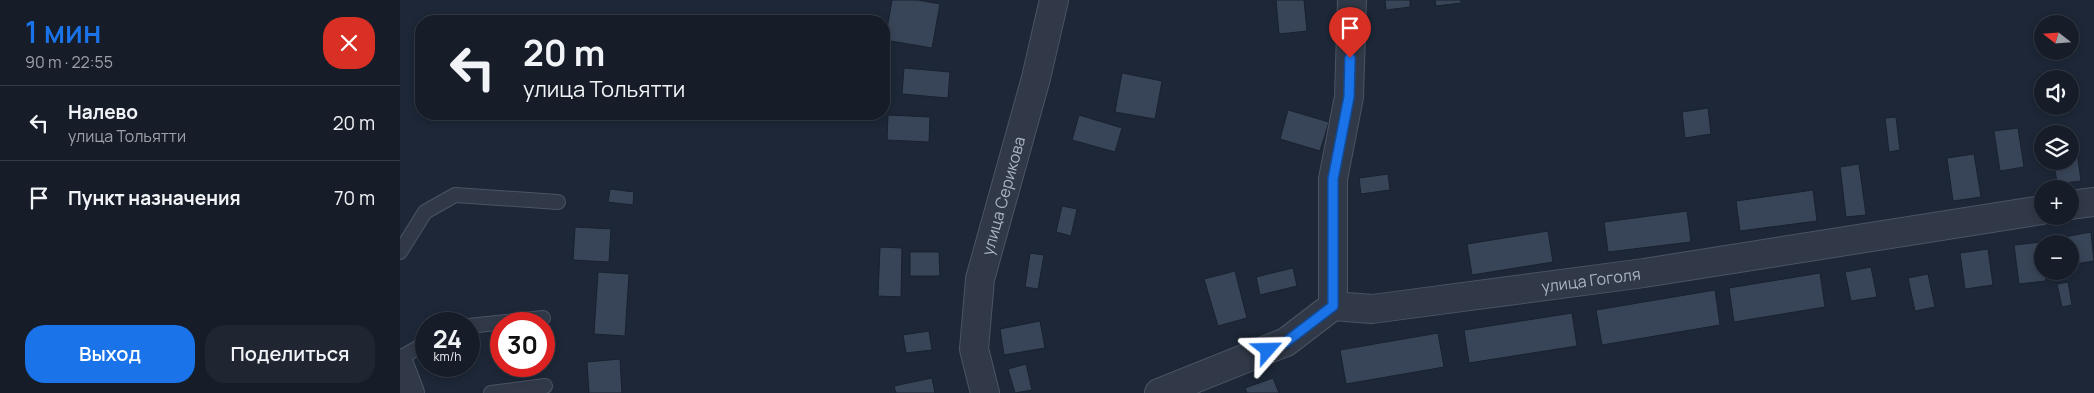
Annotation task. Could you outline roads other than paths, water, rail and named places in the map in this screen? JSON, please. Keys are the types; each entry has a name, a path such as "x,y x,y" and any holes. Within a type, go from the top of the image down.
{"street":[{"name":"улица Серикова","path":"985,393 974,349 980,279 1036,78 1054,0"},
{"path":"1159,393 1286,342 1333,306 1333,179 1349,97 1352,0"},
{"path":"2079,204 2094,202"},
{"name":"улица Гоголя","path":"1333,306 1372,309 1644,273 2034,211"},
{"path":"400,367 410,393"}],"lane":[{"path":"400,252 425,212 455,195 558,202"},
{"path":"400,358 415,349"},
{"path":"491,393 545,386"}]}
